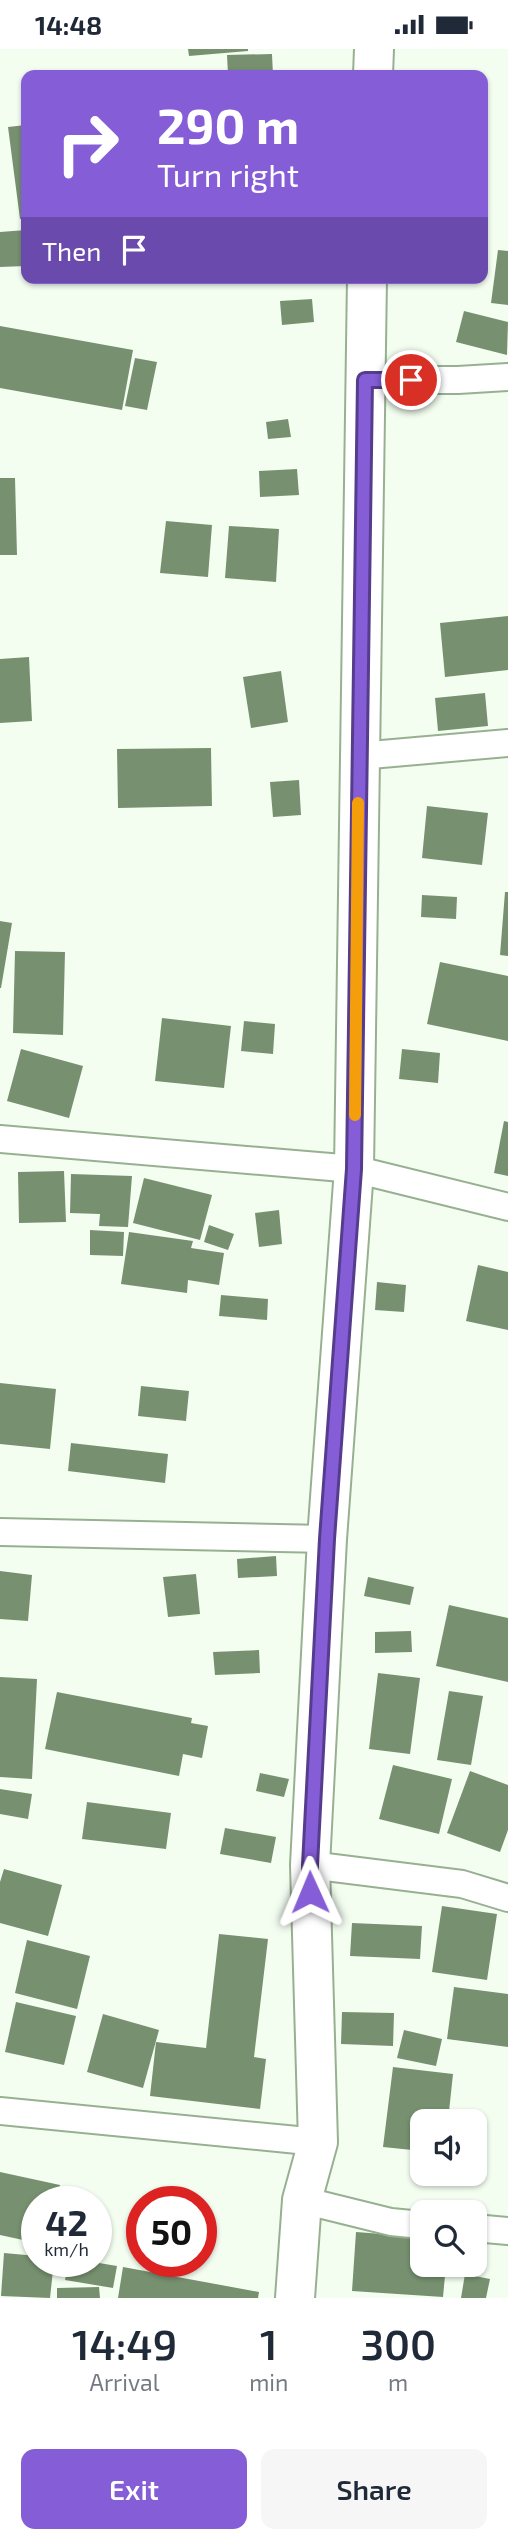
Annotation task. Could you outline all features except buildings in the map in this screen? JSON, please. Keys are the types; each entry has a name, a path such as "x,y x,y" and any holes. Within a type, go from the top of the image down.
{"main road":[{"path":"373,70 374,49"},
{"path":"295,2298 302,2200 318,2142 310,1865 327,1539 354,1169 368,284"}],"street":[{"path":"365,380 508,377"},
{"path":"359,756 508,743"},
{"path":"0,1139 354,1169 508,1207"},
{"path":"0,1532 327,1539"},
{"path":"310,1865 462,1884 508,1898"},
{"path":"0,2111 318,2142"},
{"path":"302,2200 391,2222 410,2224"},
{"path":"487,2229 508,2231"}],"slow traffic":[{"path":"355,1115 358,803"}],"route":[{"path":"310,1892 327,1539 354,1169 365,380 411,380"}]}
